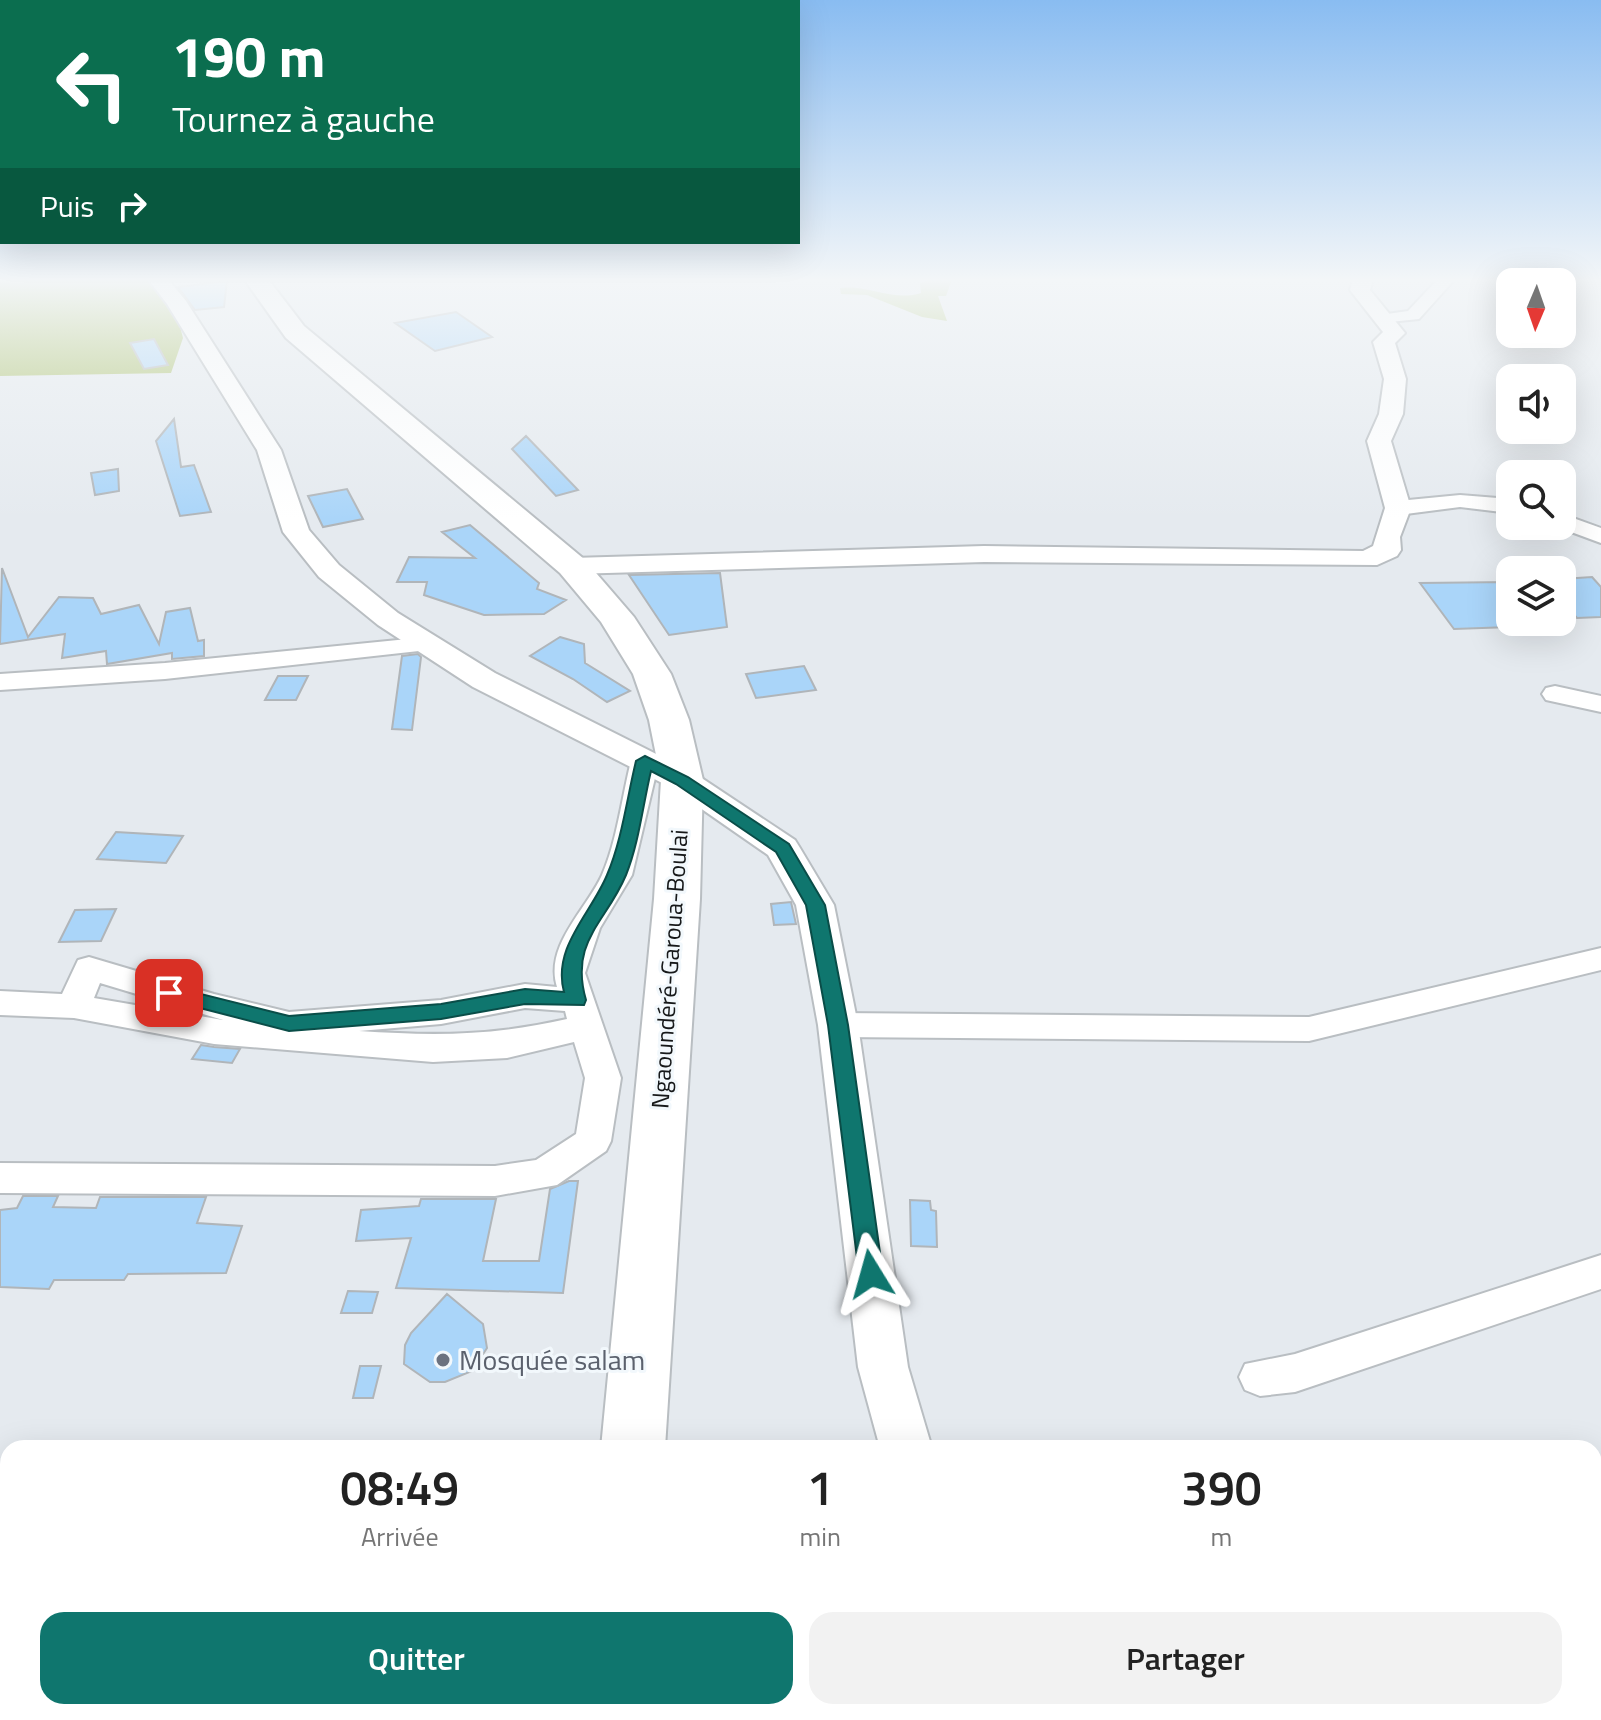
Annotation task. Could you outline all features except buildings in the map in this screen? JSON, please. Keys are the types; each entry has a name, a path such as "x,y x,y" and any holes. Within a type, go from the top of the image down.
{"highway":[{"name":"Ngaoundéré-Garoua-Boulai","path":"327,359 572,566 616,617 652,674 669,720 682,780 675,929 634,1440"}],"street":[{"path":"212,359 269,450 296,532 329,571 388,619 484,680 682,780 782,848 815,905 838,1025 883,1367 904,1440"},
{"path":"572,566 882,556 1367,559 1387,550 1387,537 1398,508 1379,441 1391,414 1395,379 1389,359"},
{"path":"1398,508 1460,501 1496,505"},
{"path":"1576,526 1601,536"},
{"path":"0,682 165,671 428,644"},
{"path":"1555,694 1601,704"},
{"path":"0,1178 495,1181 544,1174 593,1141 603,1078 569,973 584,928 617,875 645,761"},
{"path":"838,1025 1309,1029 1601,959"},
{"path":"74,1006 89,968 213,1006 289,1024 441,1012 525,996 580,1014"},
{"path":"0,1003 74,1006 214,1032 433,1049 507,1045 580,1014"},
{"path":"1260,1377 1295,1373 1601,1272"}],"green space":[{"path":"0,359 176,359 171,373 0,376"}],"place":[{"name":"Mosquée salam","path":"443,1360"}],"route":[{"path":"169,993 289,1024 441,1012 525,996 576,1000 569,973 584,928 617,875 645,761 682,780 782,848 815,905 826,976 838,1025 871,1274"}]}
